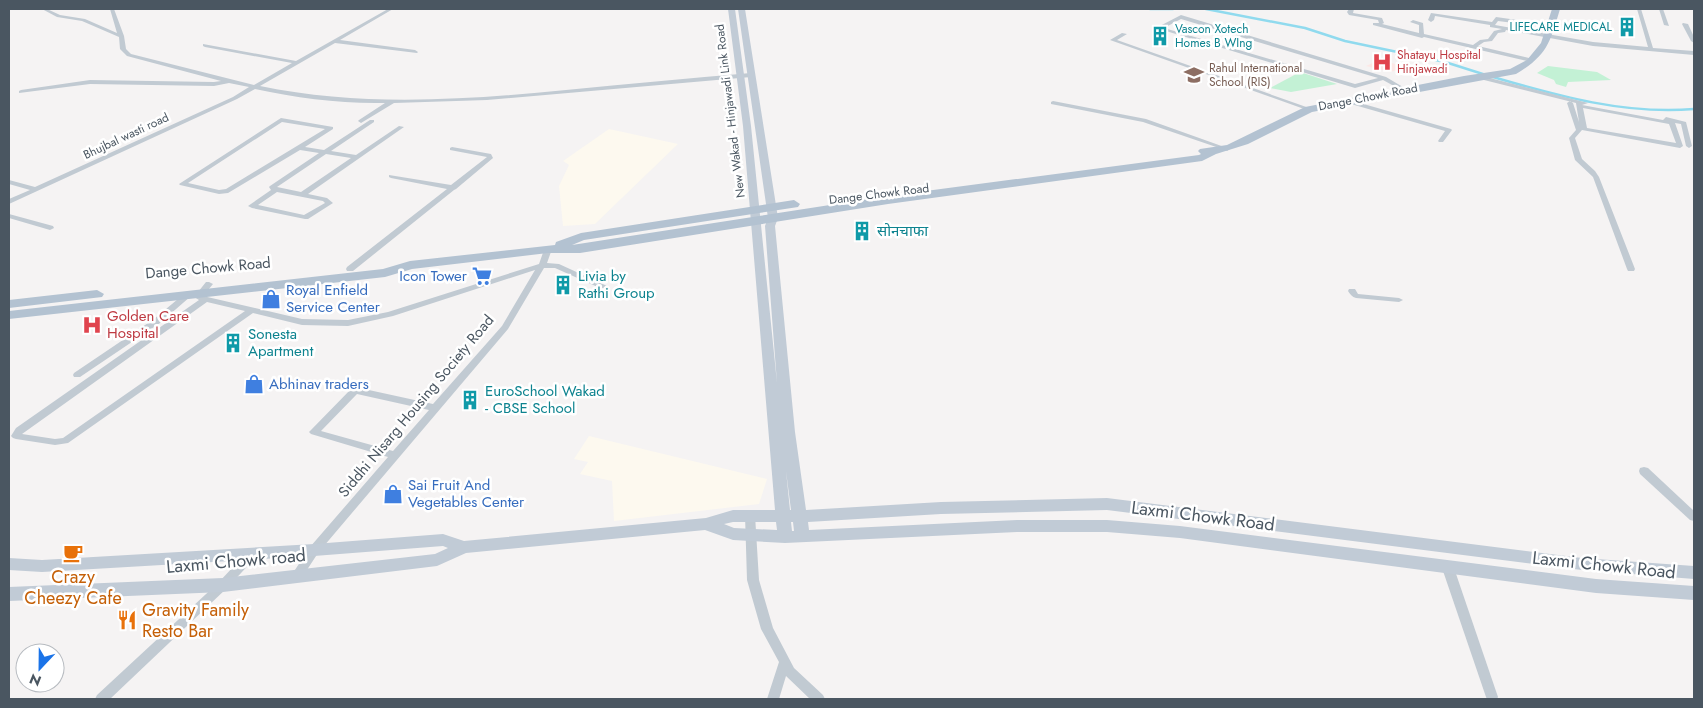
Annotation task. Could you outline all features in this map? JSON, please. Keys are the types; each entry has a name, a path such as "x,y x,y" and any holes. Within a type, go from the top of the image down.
{"main road":[{"name":"New Wakad - Hinjawadi Link Road","path":"731,9 747,126 785,537"},
{"name":"New Wakad - Hinjawadi Link Road","path":"741,9 772,213 770,226 786,412 802,536"},
{"name":"Dange Chowk Road","path":"9,315 196,297 385,273 410,266 548,249 580,249 754,215 1049,175 1202,158 1212,152 1227,149 1309,108 1477,77 1503,75 1520,70 1531,60 1550,31 1556,9"},
{"path":"747,126 759,126"},
{"name":"Dange Chowk Road","path":"9,304 350,269 387,263 410,266"},
{"name":"Laxmi Chowk Road","path":"706,524 733,516 750,515 799,517 950,508 1107,504 1582,564 1694,573"},
{"name":"Laxmi Chowk Road","path":"706,524 733,534 785,537 1017,526 1107,526 1180,532 1596,586 1694,593"},
{"name":"Laxmi Chowk road","path":"9,594 223,585 437,560 464,547 706,524"},
{"name":"Laxmi Chowk road","path":"9,564 42,566 314,550 443,540 464,547"}],"street":[{"path":"44,9 59,16 83,20 121,36"},
{"path":"112,9 121,36 122,49 129,55 232,80 252,87 315,98 393,101 462,99 751,75"},
{"name":"Bhujbal wasti road","path":"10,200 235,98 391,9"},
{"path":"1352,9 1349,12 1351,14 1380,19 1382,25"},
{"path":"1639,9 1651,49"},
{"path":"1661,9 1667,25"},
{"path":"1430,20 1433,14 1505,28 1550,31"},
{"path":"1384,78 1355,86 1159,28 1181,17 1384,78 1405,90"},
{"path":"1492,24 1496,18 1593,44 1694,52"},
{"path":"1413,22 1422,24 1422,36"},
{"path":"1375,24 1531,60"},
{"path":"1685,24 1694,41"},
{"path":"1474,47 1482,41 1490,40 1496,32 1503,31 1505,28"},
{"path":"1124,34 1113,40 1309,108"},
{"path":"333,41 415,52"},
{"path":"205,46 298,63"},
{"path":"1477,77 1579,104 1672,123 1680,146 1584,129 1579,104"},
{"path":"21,92 90,82 214,84 232,80"},
{"name":"Bhujbal wasti road","path":"10,200 230,95 252,87"},
{"path":"307,155 393,101"},
{"path":"1346,101 1449,130 1441,142"},
{"path":"1053,103 1144,120 1227,149"},
{"path":"1570,103 1578,130 1572,138 1575,152 1581,164 1592,170 1596,177 1631,269"},
{"path":"1579,104 1684,123 1690,146"},
{"path":"299,148 331,128 284,120 277,121 182,184 219,192 228,191 299,148 356,157"},
{"path":"276,190 252,206 305,217 329,202 325,199 272,189 273,185 372,122"},
{"path":"302,195 401,127"},
{"path":"350,269 454,188 490,157 452,150"},
{"path":"391,176 454,188"},
{"path":"9,182 32,188"},
{"path":"9,216 50,228"},
{"name":"Siddhi Nisarg Housing Society Road","path":"297,576 314,550 504,327 542,265 548,249"},
{"path":"542,265 556,266 603,286"},
{"name":"Dange Chowk Road","path":"196,297 302,322 348,323 390,314 542,265"},
{"path":"210,284 196,297 19,430 16,436 56,442 65,441 250,311"},
{"path":"1352,291 1356,296 1399,300"},
{"path":"77,375 156,321 196,297"},
{"path":"395,455 314,432 355,390 435,408"},
{"path":"1644,471 1694,517"},
{"path":"750,515 753,580 768,629 790,672 819,699"},
{"path":"102,699 223,585 252,554"},
{"path":"1448,568 1492,697"},
{"path":"772,699 784,661"}],"shaded area":[{"name":"Shatayu Hospital Hinjawadi","path":"1381,59 1406,68 1390,72 1366,66"},
{"path":"609,129 678,144 595,224 563,226 559,186 569,165 563,161"},
{"path":"589,436 767,479 759,504 614,521 612,481 580,474 588,462 574,459"}],"green space":[{"path":"1548,66 1597,72 1611,80 1568,82 1566,87 1556,84 1554,80 1537,73"},
{"path":"1300,72 1337,84 1291,92 1270,88"}],"waterway":[{"path":"1150,9 1173,9"},
{"path":"1206,9 1305,28 1345,41 1445,62 1486,75"},
{"path":"1493,77 1542,91 1618,107 1669,110 1694,109"}],"place":[{"name":"LIFECARE MEDICAL","path":"1627,27"},
{"name":"Vascon Xotech Homes B WIng","path":"1160,36"},
{"name":"Shatayu Hospital Hinjawadi","path":"1382,62"},
{"name":"Rahul International School (RIS)","path":"1194,75"},
{"name":"सोनचाफा","path":"862,231"},
{"name":"Icon Tower","path":"482,276"},
{"name":"Livia by Rathi Group","path":"563,285"},
{"name":"Royal Enfield Service Center","path":"271,299"},
{"name":"Golden Care Hospital","path":"92,325"},
{"name":"Sonesta Apartment","path":"233,343"},
{"name":"Abhinav traders","path":"254,384"},
{"name":"EuroSchool Wakad - CBSE School","path":"470,400"},
{"name":"Sai Fruit And Vegetables Center","path":"393,494"},
{"name":"Crazy Cheezy Cafe","path":"73,553"},
{"name":"Gravity Family Resto Bar","path":"127,620"}]}
